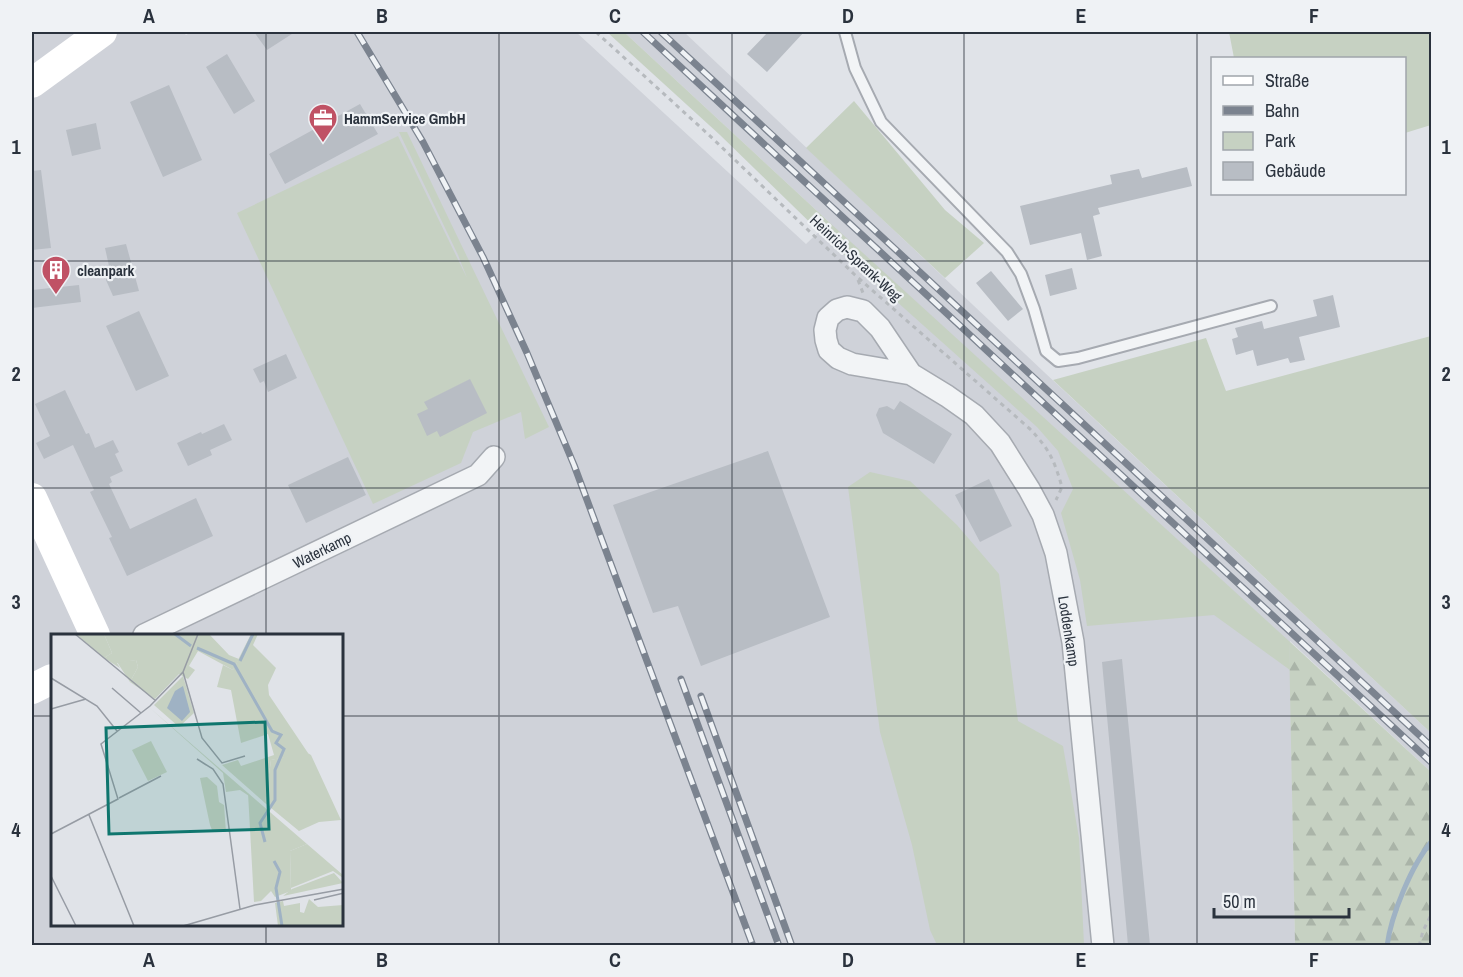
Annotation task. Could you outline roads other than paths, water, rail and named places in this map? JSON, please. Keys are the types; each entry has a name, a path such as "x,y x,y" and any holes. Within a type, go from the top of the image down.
{"street":[{"path":"32,83 99,32"},
{"name":"Loddenkamp","path":"910,374 974,415 1000,444 1043,515 1056,553 1073,642 1103,945"},
{"name":"Waterkamp","path":"146,634 478,476 494,457"},
{"path":"32,498 95,634"},
{"path":"32,689 51,680"}],"lane":[{"path":"845,32 855,68 881,122 1007,252 1021,274 1046,351 1058,361 1078,358 1271,306"}],"waterway":[{"path":"1387,946 1393,920 1404,890 1417,863 1432,841"}],"railway":[{"path":"357,32 423,142 483,257 527,353 574,465 753,946"},
{"path":"643,32 1432,763"},
{"path":"661,32 1432,747"},
{"path":"681,679 779,946"},
{"path":"701,696 792,946"}],"place":[{"name":"HammService GmbH","path":"323,144"},
{"name":"cleanpark","path":"56,296"}]}
